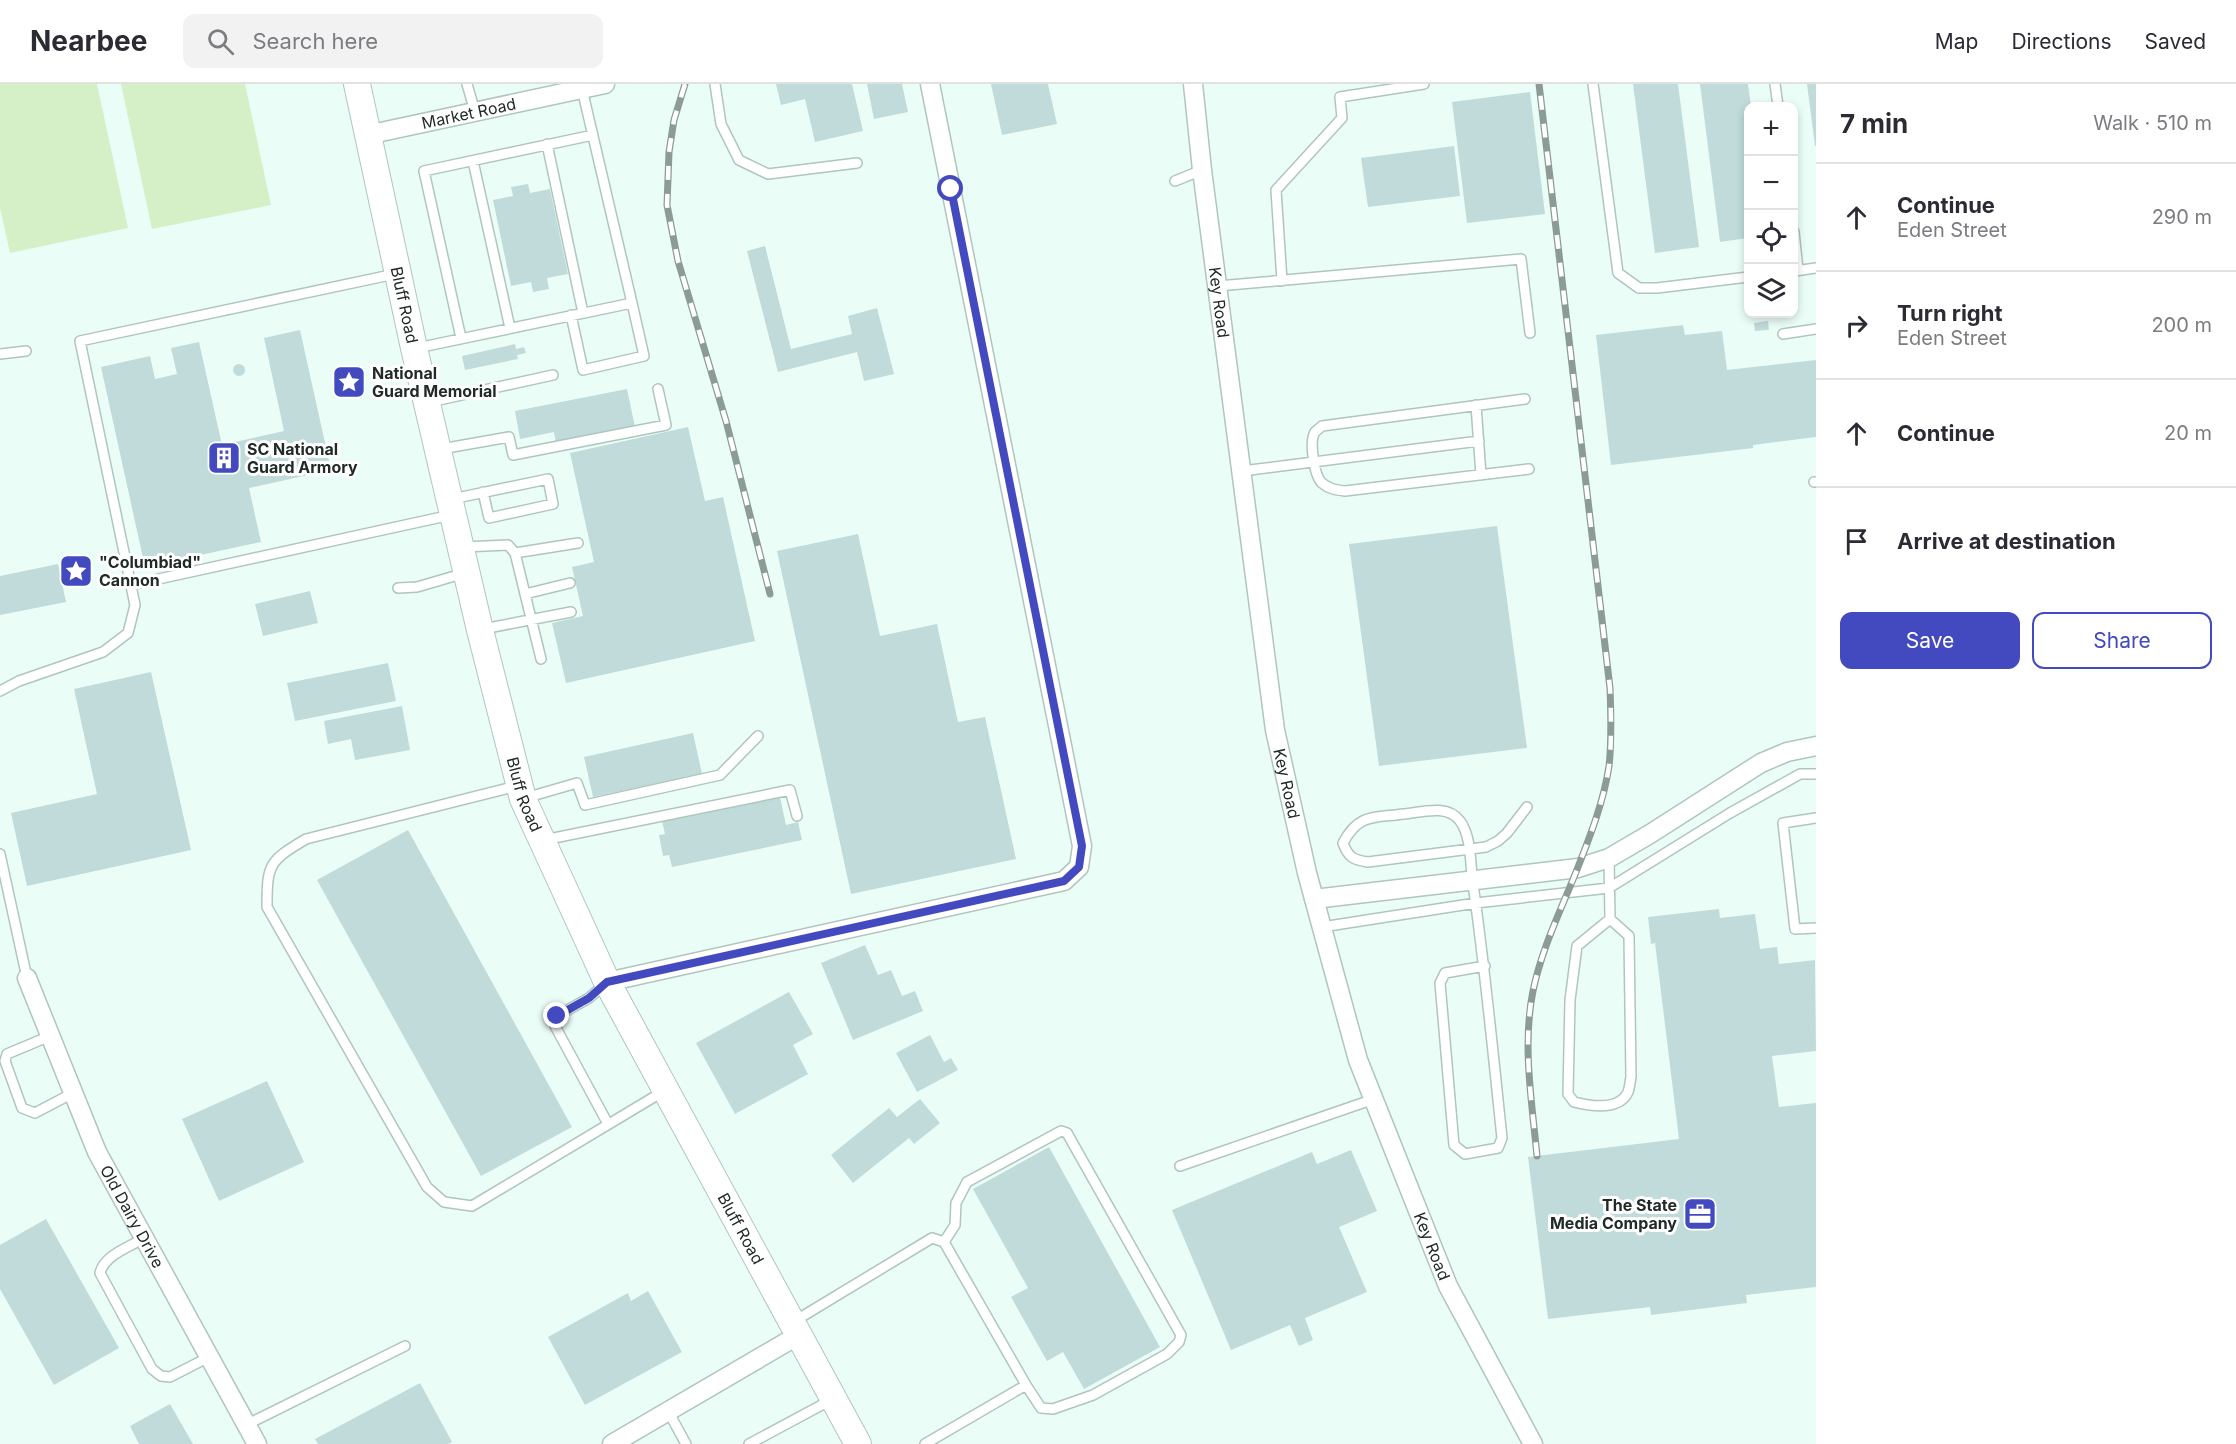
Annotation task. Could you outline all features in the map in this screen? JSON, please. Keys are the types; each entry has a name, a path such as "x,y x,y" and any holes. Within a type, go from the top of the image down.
{"main road":[{"name":"Bluff Road","path":"357,84 414,348 480,630 521,792 607,982 833,1399 853,1442"}],"street":[{"path":"607,982 1064,881 1079,867 1082,846 930,84"},
{"name":"Key Road","path":"1193,84 1202,170 1275,730 1306,873 1358,1060 1448,1286 1533,1444"},
{"name":"Market Road","path":"367,135 590,86"},
{"path":"1314,899 1578,868 1609,858 1761,763 1787,752 1816,746"},
{"name":"Old Dairy Drive","path":"27,978 97,1152 257,1444"},
{"path":"612,1444 668,1411 794,1329"}],"lane":[{"path":"467,84 475,112"},
{"path":"715,84 721,124 739,160 768,174 857,163"},
{"path":"1282,280 1276,190 1342,118 1340,97 1424,84"},
{"path":"1593,84 1618,273 1639,288 1658,288 1744,278"},
{"path":"1775,84 1777,102"},
{"path":"571,315 583,370 644,357 593,135 590,86"},
{"path":"461,338 424,171 593,135"},
{"path":"547,144 583,313"},
{"path":"473,161 510,328"},
{"path":"1175,181 1202,170"},
{"path":"1218,286 1521,259 1530,333"},
{"path":"1798,271 1816,268"},
{"path":"0,691 19,681 103,652 128,633 135,605 80,341 397,273"},
{"path":"414,348 632,303"},
{"path":"1784,334 1816,329"},
{"path":"0,354 26,351"},
{"path":"427,402 553,375"},
{"path":"438,450 509,436 513,455 666,425 658,389"},
{"path":"1525,399 1322,426 1315,432 1312,441 1316,476 1321,483 1345,492 1529,469"},
{"path":"1476,405 1481,475"},
{"path":"1242,471 1479,441"},
{"path":"131,585 452,507 483,492 548,479 553,504 489,518 483,492"},
{"path":"515,553 578,543"},
{"path":"461,547 508,545 515,553 542,659"},
{"path":"398,588 417,587 467,572"},
{"path":"525,594 570,583"},
{"path":"480,630 571,612"},
{"path":"665,1090 472,1206 444,1202 427,1187 267,907 267,877 278,855 306,840 521,792 577,783 585,805 720,775 758,736"},
{"path":"1322,927 1476,903 1609,888 1730,813 1800,774 1816,774"},
{"path":"542,841 790,790 796,816"},
{"path":"1485,966 1445,974 1440,983 1454,1145 1465,1154 1498,1148 1502,1138 1485,966 1473,879 1468,848 1466,832 1460,820 1446,811 1432,810 1362,819 1351,828 1343,843 1346,853 1354,861 1368,862 1468,848 1486,847 1498,841 1527,807"},
{"path":"1816,818 1783,823 1795,930 1816,928"},
{"path":"0,854 27,978"},
{"path":"1609,858 1610,919 1629,936 1631,1077 1628,1093 1617,1103 1593,1107 1574,1102 1568,1094 1570,1000 1577,946 1610,919"},
{"path":"607,982 589,998 557,1016 555,1026 608,1124"},
{"path":"50,1036 7,1054 5,1061 22,1108 35,1113 73,1093"},
{"path":"1180,1166 1374,1099"},
{"path":"794,1329 932,1238 944,1242 1041,1408 1053,1409 1094,1395 1167,1354 1179,1342 1181,1335 1067,1133 1061,1131 967,1182 956,1203 955,1225 944,1242"},
{"path":"144,1238 107,1260 100,1273 152,1369 161,1376 170,1377 209,1357"},
{"path":"246,1425 405,1346"},
{"path":"925,1444 1026,1384"},
{"path":"749,1444 833,1399"},
{"path":"668,1411 686,1444"}],"green space":[{"path":"0,84 97,84 128,228 10,253 0,208"},
{"path":"121,84 245,84 271,205 152,229"}],"building":[{"path":"776,84 852,84 863,131 815,142 805,99 781,105"},
{"path":"867,84 902,84 908,112 874,119"},
{"path":"991,84 1048,84 1057,124 1002,135"},
{"path":"1633,84 1678,84 1699,247 1655,253"},
{"path":"1700,84 1748,84 1750,102 1744,102 1744,239 1720,242"},
{"path":"1807,84 1816,84 1816,146 1815,146"},
{"path":"1530,92 1545,214 1467,223 1452,102"},
{"path":"1454,146 1460,196 1368,207 1361,158"},
{"path":"528,184 530,193 550,189 568,274 547,278 549,289 533,292 531,282 511,286 493,200 513,196 511,187"},
{"path":"765,246 791,349 852,334 848,316 877,308 894,374 864,381 857,352 778,372 747,251"},
{"path":"1768,321 1769,330 1755,331 1754,323"},
{"path":"1683,325 1685,335 1722,331 1727,370 1816,360 1816,437 1753,445 1753,448 1611,465 1596,335"},
{"name":"SC National Guard Armory","path":"300,330 331,470 249,488 261,542 145,567 101,367 150,356 155,379 177,374 171,348 199,342 222,445 284,431 264,338"},
{"path":"515,344 516,349 524,347 526,353 517,355 518,359 465,370 462,356"},
{"path":"241,364 245,370 241,376 237,376 233,368"},
{"path":"627,389 635,427 556,443 554,432 520,439 515,411"},
{"path":"688,427 705,501 723,497 755,641 566,683 552,623 583,616 572,567 594,562 570,453"},
{"path":"1497,526 1527,748 1379,766 1349,544"},
{"path":"858,534 880,636 937,624 958,722 985,717 1016,859 851,894 777,551"},
{"path":"58,564 66,602 0,615 0,576"},
{"path":"310,591 318,623 263,636 255,604"},
{"path":"388,663 396,701 295,721 287,683"},
{"path":"151,672 191,850 27,886 11,813 97,794 74,689"},
{"path":"402,706 410,750 355,760 351,739 328,744 324,721"},
{"path":"693,733 702,774 593,797 584,757"},
{"path":"780,797 786,825 798,822 802,840 672,867 669,855 663,856 659,835 665,834 662,821"},
{"path":"408,830 572,1127 481,1176 317,880"},
{"path":"1719,909 1720,918 1755,914 1760,949 1777,947 1779,964 1815,960 1816,1051 1772,1056 1779,1107 1816,1103 1816,1287 1746,1295 1747,1303 1651,1315 1650,1307 1548,1319 1528,1157 1679,1139 1655,943 1651,944 1648,917"},
{"path":"865,945 878,975 891,970 902,996 915,991 923,1011 853,1040 821,963"},
{"path":"789,992 813,1034 793,1045 808,1074 735,1114 696,1043"},
{"path":"930,1035 944,1062 951,1058 958,1070 917,1092 896,1053"},
{"path":"267,1081 304,1162 219,1201 182,1119"},
{"path":"920,1099 940,1123 914,1144 909,1138 853,1183 831,1155 889,1108 897,1117"},
{"path":"1049,1147 1160,1347 1084,1389 1063,1352 1047,1361 1011,1297 1028,1288 973,1189"},
{"path":"1351,1150 1377,1211 1339,1227 1367,1292 1305,1318 1313,1340 1299,1346 1290,1325 1231,1350 1172,1210 1312,1152 1317,1164"},
{"path":"46,1219 119,1348 54,1385 0,1289 0,1245"},
{"path":"648,1291 682,1352 585,1405 548,1337 628,1293 631,1301"},
{"path":"420,1383 452,1442 448,1444 318,1444 315,1439"},
{"path":"170,1404 193,1444 139,1444 130,1426"}],"railway":[{"path":"685,84 674,120 669,152 667,205 678,261 726,421 770,594"},
{"path":"1537,1156 1528,1053 1533,991 1547,943 1592,830 1607,779 1611,746 1610,688 1539,84"}],"place":[{"name":"National Guard Memorial","path":"349,382"},
{"name":"SC National Guard Armory","path":"224,458"},
{"name":"\"Columbiad\" Cannon","path":"76,571"},
{"name":"The State Media Company","path":"1700,1214"}],"route":[{"path":"557,1016 589,998 607,982 1064,881 1079,867 1082,846 951,189"}]}
